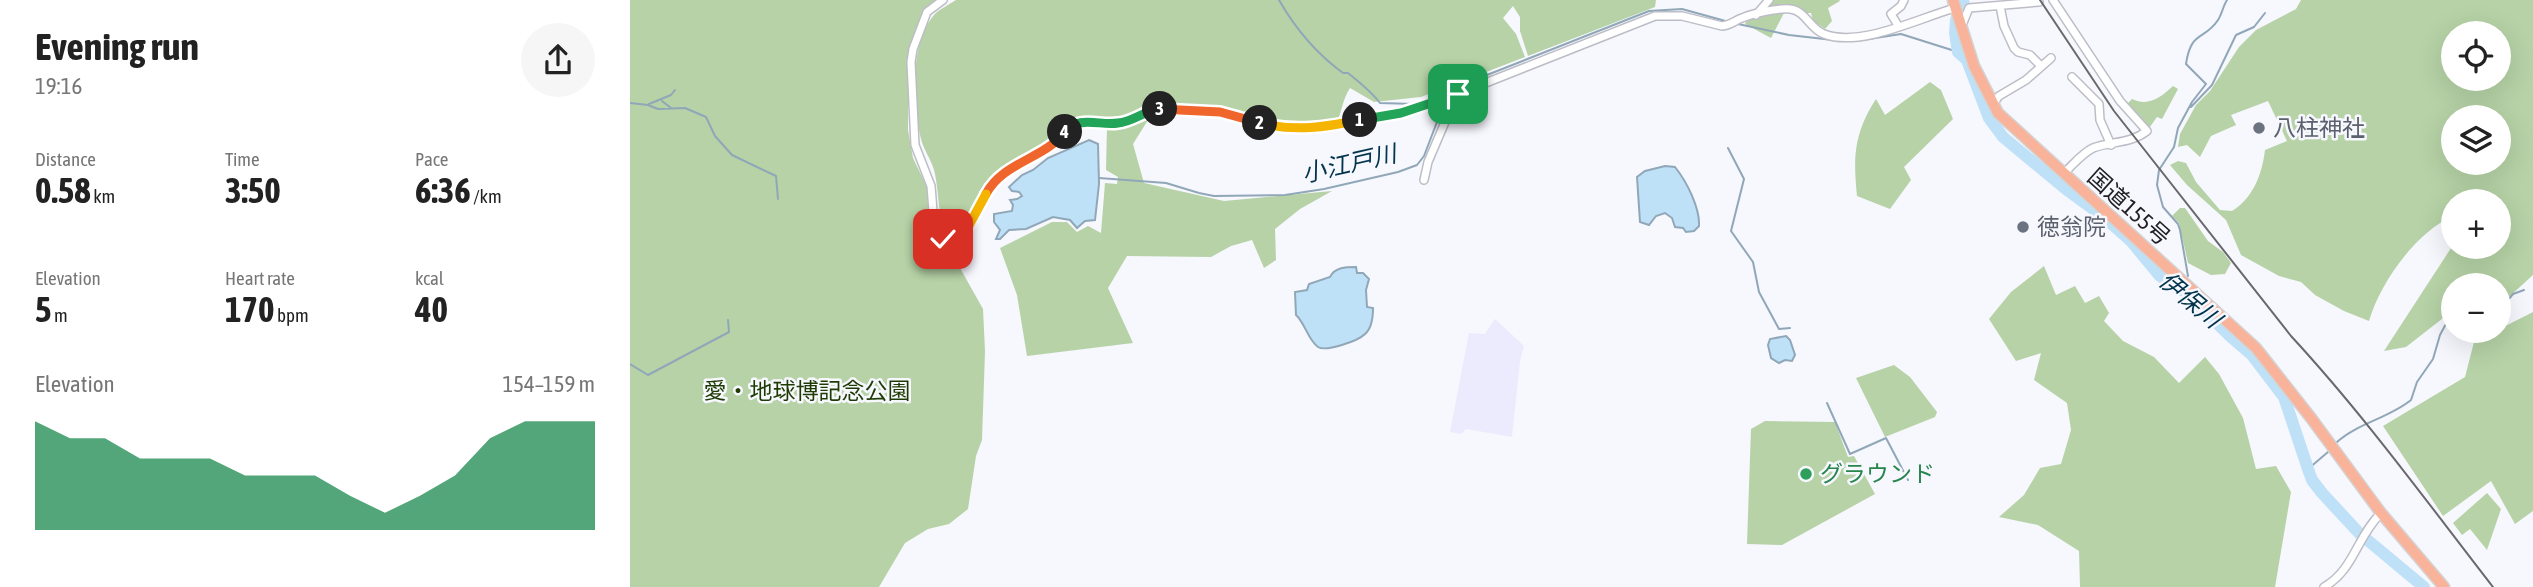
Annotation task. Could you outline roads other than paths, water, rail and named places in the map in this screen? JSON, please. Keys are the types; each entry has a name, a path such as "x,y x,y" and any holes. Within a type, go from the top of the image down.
{"highway":[{"name":"国道155号","path":"1954,4 1973,66 1993,105 2014,129 2256,348 2381,513 2444,587"}],"street":[{"path":"943,0 927,12 911,62 915,145 931,186 933,212 943,239 954,253 995,180 1015,165 1050,146 1069,127 1079,123 1115,124 1131,121 1155,109 1163,109 1220,112 1282,128 1307,129 1401,113 1440,101 1655,16 1682,16 1729,26 1738,20 1787,8 1795,9 1815,29 1838,37 1878,34 1954,4"},
{"path":"1756,15 1769,0"},
{"path":"1899,27 1891,14 1904,0"},
{"path":"2053,0 2120,102 2147,131 2132,141 2087,152 2063,174"},
{"path":"1961,28 1969,8 2039,2"},
{"path":"2000,6 2004,26 2014,48 2030,55 2041,66"},
{"path":"1993,105 1999,96 2026,80 2051,58"},
{"path":"2072,78 2099,104 2100,120 2110,145"},
{"path":"1424,180 1428,162 1455,95"},
{"path":"2324,587 2350,563 2362,536 2381,513"}],"waterway":[{"path":"1279,0 1292,21 1316,49 1333,66 1361,83 1380,103 1414,104 1452,88"},
{"name":"伊保川","path":"1963,0 1964,5"},
{"path":"2188,276 2178,224 2163,207 2157,185 2159,170 2174,147 2178,128 2192,102 2206,84 2186,64 2188,53 2195,41 2213,27 2227,0"},
{"name":"小江戸川","path":"1447,96 1454,88 1649,11 1682,9 1729,22"},
{"path":"2191,107 2212,85 2236,35 2254,27 2265,13"},
{"name":"伊保川","path":"1956,20 1958,52 1967,60 1989,118 2003,137 2104,217 2131,241 2159,275 2183,290 2252,355 2284,397 2312,480 2359,533 2424,587"},
{"name":"小江戸川","path":"1738,24 1789,35 1833,40"},
{"name":"小江戸川","path":"1856,41 1901,34 1958,52"},
{"path":"649,104 671,95 675,90"},
{"path":"662,101 671,108"},
{"name":"小江戸川","path":"1099,178 1166,183 1214,196 1285,195 1324,189 1417,165 1424,156 1445,101"},
{"path":"630,103 658,109 685,108 706,117 715,136 732,155 776,176 778,199"},
{"path":"1728,148 1744,179 1731,231 1753,262 1759,292 1779,329 1790,328"},
{"path":"2511,296 2524,290"},
{"path":"630,364 648,375 729,332 728,320"},
{"path":"2337,442 2345,435 2411,400 2417,382 2433,359 2441,333"},
{"path":"1827,403 1850,454 1886,438 1908,480"},
{"path":"2308,469 2328,452"}],"railway":[{"path":"2040,0 2114,111 2291,336 2370,428 2493,587"}],"place":[{"name":"八柱神社","path":"2259,128"},
{"name":"徳翁院","path":"2023,227"},
{"name":"グラウンド","path":"1806,474"}],"park label":[{"name":"愛・地球博記念公園","path":"807,391"}]}
